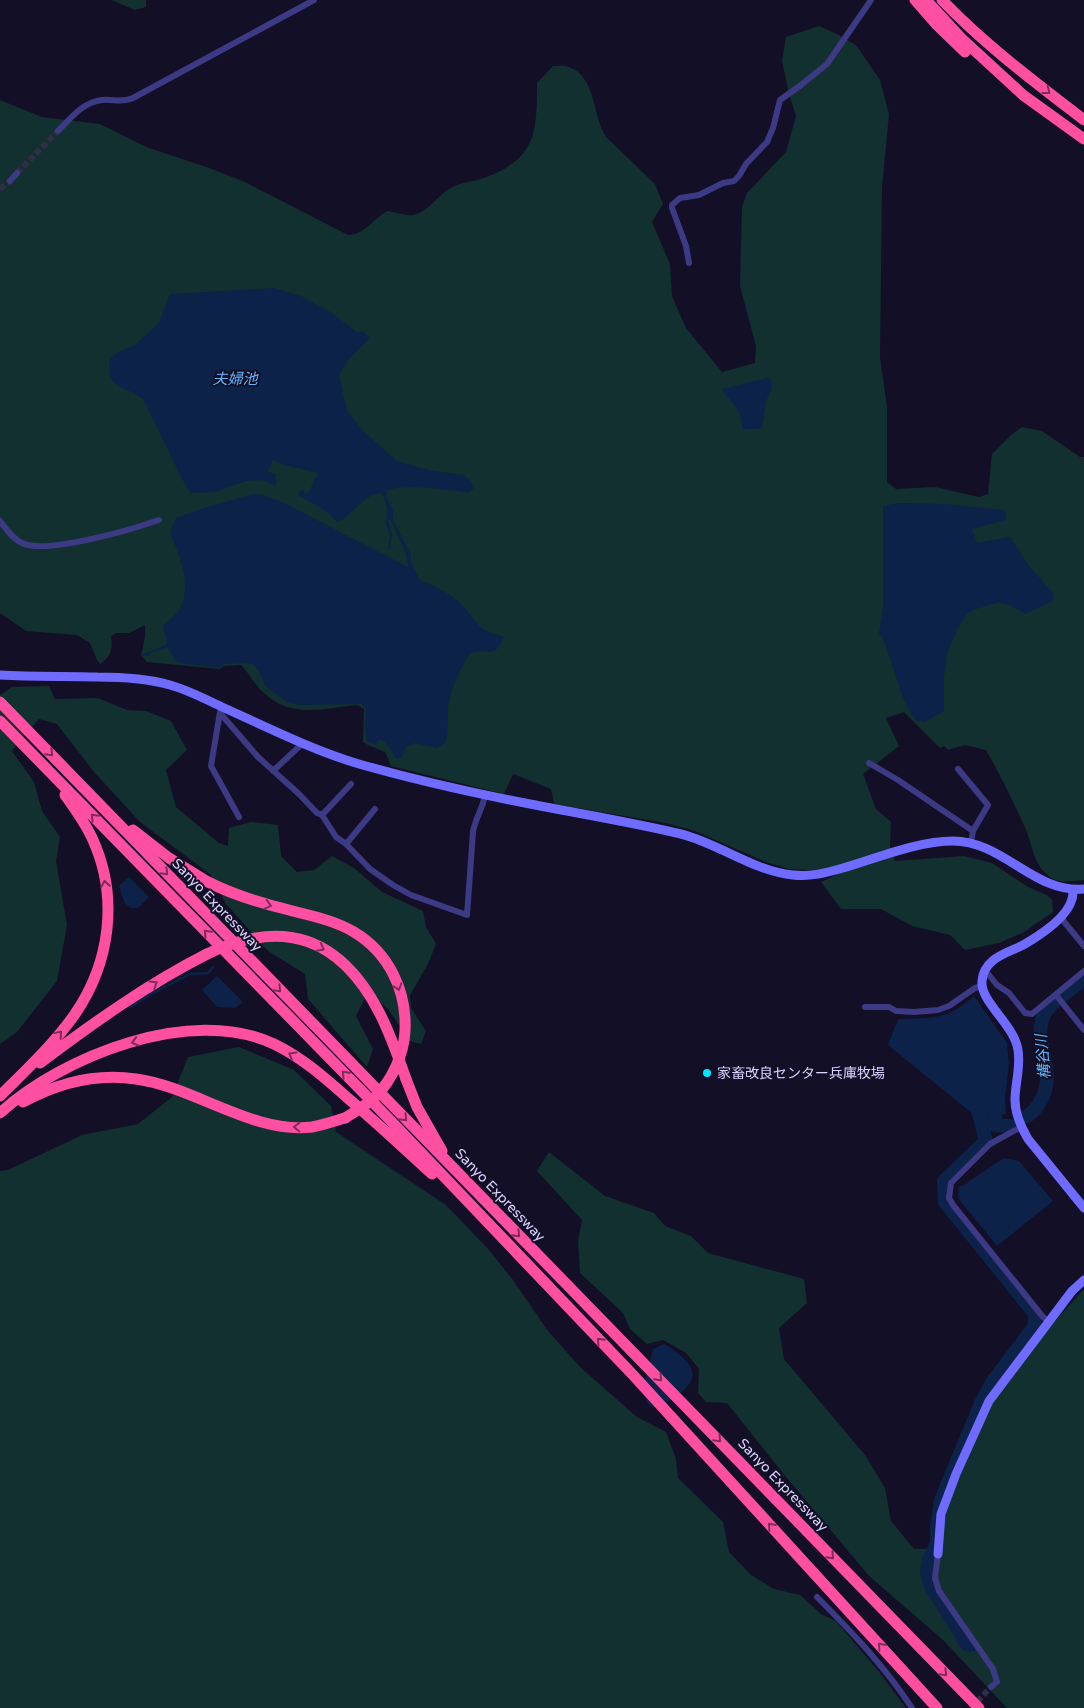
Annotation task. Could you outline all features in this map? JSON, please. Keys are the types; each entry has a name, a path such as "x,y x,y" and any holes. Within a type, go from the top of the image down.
{"highway":[{"path":"914,0 954,43 976,62 1084,139"},
{"path":"926,0 961,38 1023,95"},
{"path":"942,0 964,23 1010,62 1084,120"},
{"path":"953,0 1010,62"},
{"name":"Sanyo Expressway","path":"0,702 979,1708"},
{"name":"Sanyo Expressway","path":"0,722 391,1121 634,1376 937,1708"},
{"path":"1,1095 47,1047 74,1014 88,993 97,974 108,929 105,880 93,840 76,811 38,760"},
{"path":"0,1115 54,1087 77,1081 116,1077 157,1083 270,1124 310,1127 328,1124 345,1118 363,1107 376,1096 387,1082 402,1051 405,1017 398,983 390,966 380,954 353,931 317,916 264,904 224,890 206,881 149,844 70,774"},
{"path":"1,1095 37,1065 91,1025 153,984 207,954 239,941 273,936 287,937 310,943 332,955 350,969 369,995 390,1035 417,1107 437,1141 446,1161"},
{"path":"0,1115 16,1099 54,1074 95,1054 118,1046 141,1040 193,1032 216,1031 238,1033 273,1044 308,1065 367,1115 500,1236"}],"street":[{"path":"58,131 81,109 92,102 104,100 125,101 133,98 314,0"},
{"path":"689,263 686,246 672,205 680,198 699,195 723,183 734,181 739,176 746,164 767,142 773,128 780,100 801,86 827,64 872,0"},
{"path":"10,181 17,173"},
{"path":"0,521 22,543 42,546 64,544 142,526 159,520"},
{"path":"0,684 7,680 4,676 147,679 186,690 220,710 356,763 433,784 684,835 769,870 792,875 821,874 918,845 954,841 971,843 997,853 1048,884 1073,890 1084,889"},
{"path":"220,710 258,757 317,813 322,815 336,837 346,844 370,869 411,895 467,915 473,832 485,795"},
{"path":"220,710 211,766 239,817"},
{"path":"273,771 303,743"},
{"path":"869,763 898,780 973,831"},
{"path":"958,769 988,805 973,831 971,843"},
{"path":"322,815 350,784"},
{"path":"346,844 375,809"},
{"path":"1073,890 1072,904 1061,918 1025,944 992,961 983,974 982,986 985,995 1013,1034 1018,1049 1019,1065 1015,1100 1016,1112 1021,1127 1028,1139 1084,1208"},
{"path":"1061,918 1084,946"},
{"path":"983,974 989,975 997,985 1009,993 1025,1013 1032,1014 1084,971"},
{"path":"865,1007 889,1007 896,1011 905,1012 938,1010 949,1006 975,988 982,986"},
{"path":"1056,995 1084,1030"},
{"path":"1021,1127 990,1144 977,1156 951,1182 949,1198 1037,1310 1049,1321"},
{"path":"992,1687 997,1682 993,1668 939,1591 935,1578 941,1514 989,1401 1072,1291 1084,1280"},
{"path":"817,1597 859,1639 895,1682 912,1708"}],"green space":[{"path":"111,0 146,0 146,7 135,10"},
{"path":"819,26 856,45 880,80 889,114 882,188 880,357 887,407 887,482 896,489 935,487 979,497 988,494 992,454 1022,427 1042,431 1080,457 1084,457 1084,880 1058,881 1044,872 1034,855 1017,810 986,750 965,745 948,750 944,746 940,748 904,712 886,718 899,746 863,774 876,809 891,822 890,847 895,861 964,856 992,863 1028,887 1047,895 1052,900 1053,912 1024,932 999,943 965,950 950,935 912,926 881,909 841,909 821,882 838,874 826,869 789,869 766,862 695,831 666,823 554,804 551,789 513,774 504,794 391,766 385,752 363,742 364,709 357,705 316,710 292,708 269,697 258,687 241,665 224,666 220,669 147,662 141,655 145,637 145,625 129,633 116,633 111,636 112,645 110,652 107,658 100,664 90,643 77,635 26,631 0,613 0,100 42,117 100,124 146,147 245,182 348,235 360,232 387,211 407,215 418,213 455,186 484,178 501,171 514,162 524,153 534,130 537,83 553,66 567,66 578,72 585,80 602,130 607,138 655,184 663,204 652,222 670,264 672,296 686,328 722,372 755,363 756,346 740,286 742,207 747,193 786,152 796,116 782,61 786,37"},
{"path":"49,686 55,699 98,698 127,710 146,711 171,721 187,750 166,770 176,807 219,843 228,846 229,828 251,822 278,825 281,856 297,872 314,870 332,856 354,868 382,892 423,911 426,927 436,944 428,964 410,995 411,1008 426,1031 421,1044 410,1041 388,1009 368,992 356,1016 373,1049 367,1067 308,999 305,974 268,951 226,904 210,874 140,822 94,772 57,724 39,719 12,751 34,782 42,811 60,837 56,861 67,925 57,981 17,1032 0,1044 0,695 12,687"},
{"path":"239,1047 294,1070 331,1106 336,1132 446,1205 489,1250 513,1280 548,1331 580,1367 637,1417 666,1432 676,1459 678,1478 723,1522 729,1552 751,1575 774,1589 800,1595 821,1614 836,1621 880,1673 906,1708 0,1708 0,1171 8,1170 82,1135 138,1124 172,1097 188,1057"},
{"path":"549,1152 605,1196 654,1213 665,1226 691,1236 708,1253 804,1279 807,1303 779,1328 784,1359 865,1455 885,1488 891,1521 914,1549 928,1549 990,1407 1036,1342 1084,1289 1084,1708 1007,1708 943,1640 869,1576 727,1403 706,1402 698,1393 699,1369 686,1353 663,1340 647,1344 630,1329 623,1313 580,1273 578,1241 582,1220 537,1171"}],"water":[{"name":"夫婦池","path":"274,288 301,296 332,313 358,333 363,331 370,338 347,361 339,375 347,411 365,433 397,461 428,470 464,475 474,488 469,493 427,488 393,489 387,491 386,497 393,510 393,520 411,555 411,562 420,580 438,588 455,599 482,628 504,637 497,649 493,651 470,653 459,673 451,694 445,743 437,748 415,743 406,747 401,758 397,759 383,741 379,739 376,745 367,742 365,732 366,709 361,704 300,705 290,703 265,686 259,671 253,664 224,664 220,668 181,663 174,659 167,647 148,656 142,656 166,645 167,641 163,626 180,609 183,600 185,580 170,533 176,518 201,509 253,494 264,495 282,502 408,567 407,556 391,520 388,520 392,534 390,549 388,549 390,535 386,524 387,507 382,493 369,497 338,522 323,509 298,495 301,490 308,494 318,473 284,465 273,460 268,471 276,475 275,485 261,480 246,481 215,492 191,493 182,479 144,400 118,385 111,376 109,369 110,358 118,352 135,345 159,323 170,294"},
{"path":"770,377 772,388 766,401 762,427 758,429 743,429 741,417 737,409 722,389"},
{"path":"898,503 944,504 1004,510 1006,512 1006,520 972,529 977,543 1010,537 1029,566 1054,594 1053,601 1025,614 999,602 976,609 967,614 957,630 947,654 944,677 944,711 925,722 915,720 903,698 884,641 879,633 883,608 883,506"},
{"path":"129,877 149,897 138,908 130,908 124,902 119,886"},
{"path":"217,976 243,1002 235,1008 217,1007 202,990"},
{"path":"974,996 1007,1043 1009,1064 1005,1098 1006,1114 988,1118 985,1114 974,1115 888,1045 898,1019 930,1018 947,1014 956,1010"},
{"path":"1004,1158 1019,1161 1053,1201 997,1246 958,1198 959,1186 962,1186"},
{"path":"664,1344 689,1364 692,1376 688,1386 677,1395 663,1405 653,1407 646,1399 645,1381 653,1349"}],"waterway":[{"path":"131,1007 190,974 208,973 213,967"},
{"name":"構谷川","path":"1027,1116 1036,1109 1040,1102 1047,1080 1041,1036 1041,1025 1044,1015 1056,1000 1084,979"},
{"path":"971,1645 967,1644 931,1586 927,1572 929,1560 937,1543 941,1500 982,1401 993,1381 1034,1327 1036,1315 945,1202 944,1181 986,1141 979,1114"},
{"name":"構谷川","path":"995,1117 994,1125 1010,1126"}],"tunnel":[{"path":"17,173 58,131"},
{"path":"0,189 10,181"},
{"path":"971,1708 991,1687"}],"place":[{"name":"家畜改良センター兵庫牧場","path":"707,1073"}]}
